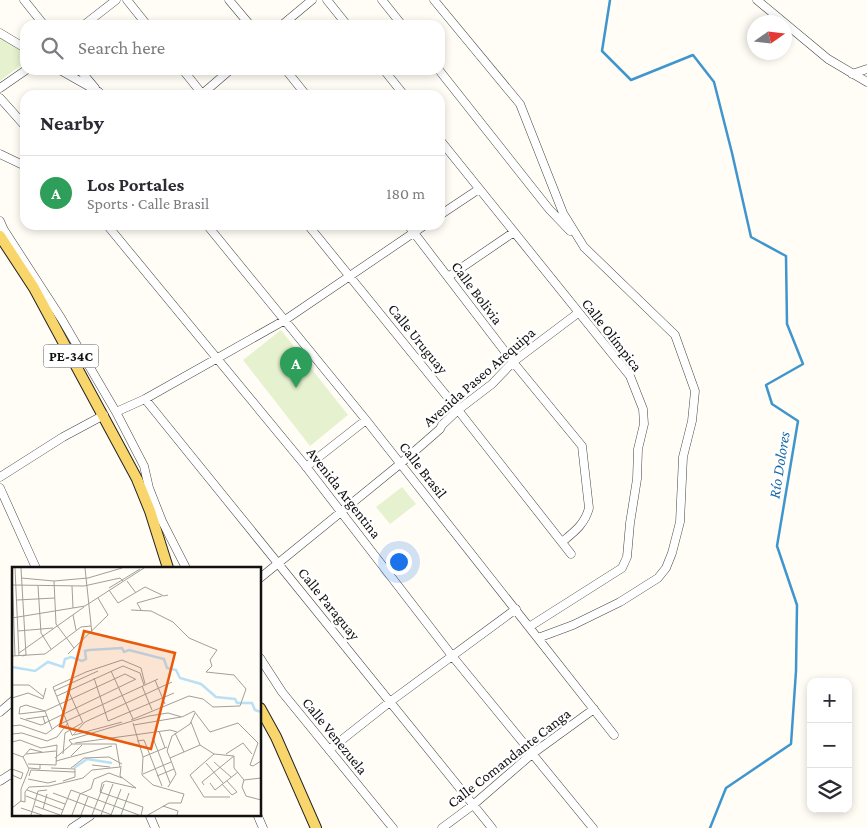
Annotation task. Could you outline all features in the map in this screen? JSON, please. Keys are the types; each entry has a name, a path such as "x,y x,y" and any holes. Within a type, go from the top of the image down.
{"main road":[{"name":"PE-34C","path":"0,236 34,288 137,479 150,511 168,567"},
{"path":"261,710 276,737 316,828"}],"street":[{"path":"24,0 40,20"},
{"path":"90,20 116,0"},
{"path":"127,0 143,20"},
{"path":"229,0 246,20"},
{"path":"288,20 312,0"},
{"path":"327,0 343,20"},
{"path":"382,0 398,20"},
{"path":"434,0 520,104 562,213 584,247"},
{"path":"757,0 828,59 867,82"},
{"path":"0,33 20,45"},
{"path":"852,74 867,69"},
{"path":"0,88 20,74"},
{"path":"68,75 93,90"},
{"path":"84,75 97,90"},
{"path":"187,75 198,90"},
{"path":"208,90 224,75"},
{"path":"290,75 302,90"},
{"path":"388,75 400,90"},
{"path":"443,75 549,209 584,247 674,335 696,390 692,421 683,457 680,522 666,568 658,578 620,602 573,625 538,638"},
{"path":"0,98 20,120"},
{"name":"Calle Olímpica","path":"445,146 630,376 643,409 644,424 638,449 637,479 627,557 622,568 530,627"},
{"path":"0,154 20,164"},
{"path":"445,212 479,189"},
{"path":"0,221 61,318 116,412 144,466 149,488 162,521 185,567"},
{"name":"Avenida Argentina","path":"111,230 306,467 453,656 594,828"},
{"name":"Calle Brasil","path":"211,230 366,420 614,735"},
{"name":"Calle Uruguay","path":"312,230 458,410 571,554"},
{"path":"116,412 145,399 285,320 417,230"},
{"name":"Calle Bolivia","path":"414,232 513,362 582,446 589,508 587,517 582,524 562,542"},
{"path":"448,277 514,232"},
{"name":"Avenida Paseo Arequipa","path":"261,577 400,464 440,429 458,410 492,384 513,362 578,313"},
{"name":"Calle Paraguay","path":"145,399 492,828"},
{"path":"0,477 63,437 104,415"},
{"path":"306,467 366,420"},
{"path":"0,488 36,567"},
{"path":"150,511 162,521"},
{"path":"329,750 390,701 516,609"},
{"name":"Calle Venezuela","path":"261,660 282,692 393,828"},
{"path":"0,712 12,702"},
{"name":"Calle Comandante Canga","path":"442,828 473,806 532,754 594,710"},
{"path":"0,781 12,773"},
{"path":"72,828 90,816"},
{"path":"150,816 155,828"},
{"path":"258,816 263,828"}],"green space":[{"path":"0,37 20,50 20,66 0,81"},
{"path":"281,330 348,415 310,446 243,360"},
{"path":"402,487 416,504 390,524 376,507"}],"waterway":[{"name":"Río Dolores","path":"610,0 602,51 631,80 693,55 714,82 751,237 786,256 787,324 803,364 766,385 772,404 798,421 777,546 797,605 796,671 791,744 726,788 710,828"}],"place":[{"name":"Los Portales","path":"296,388"}]}
